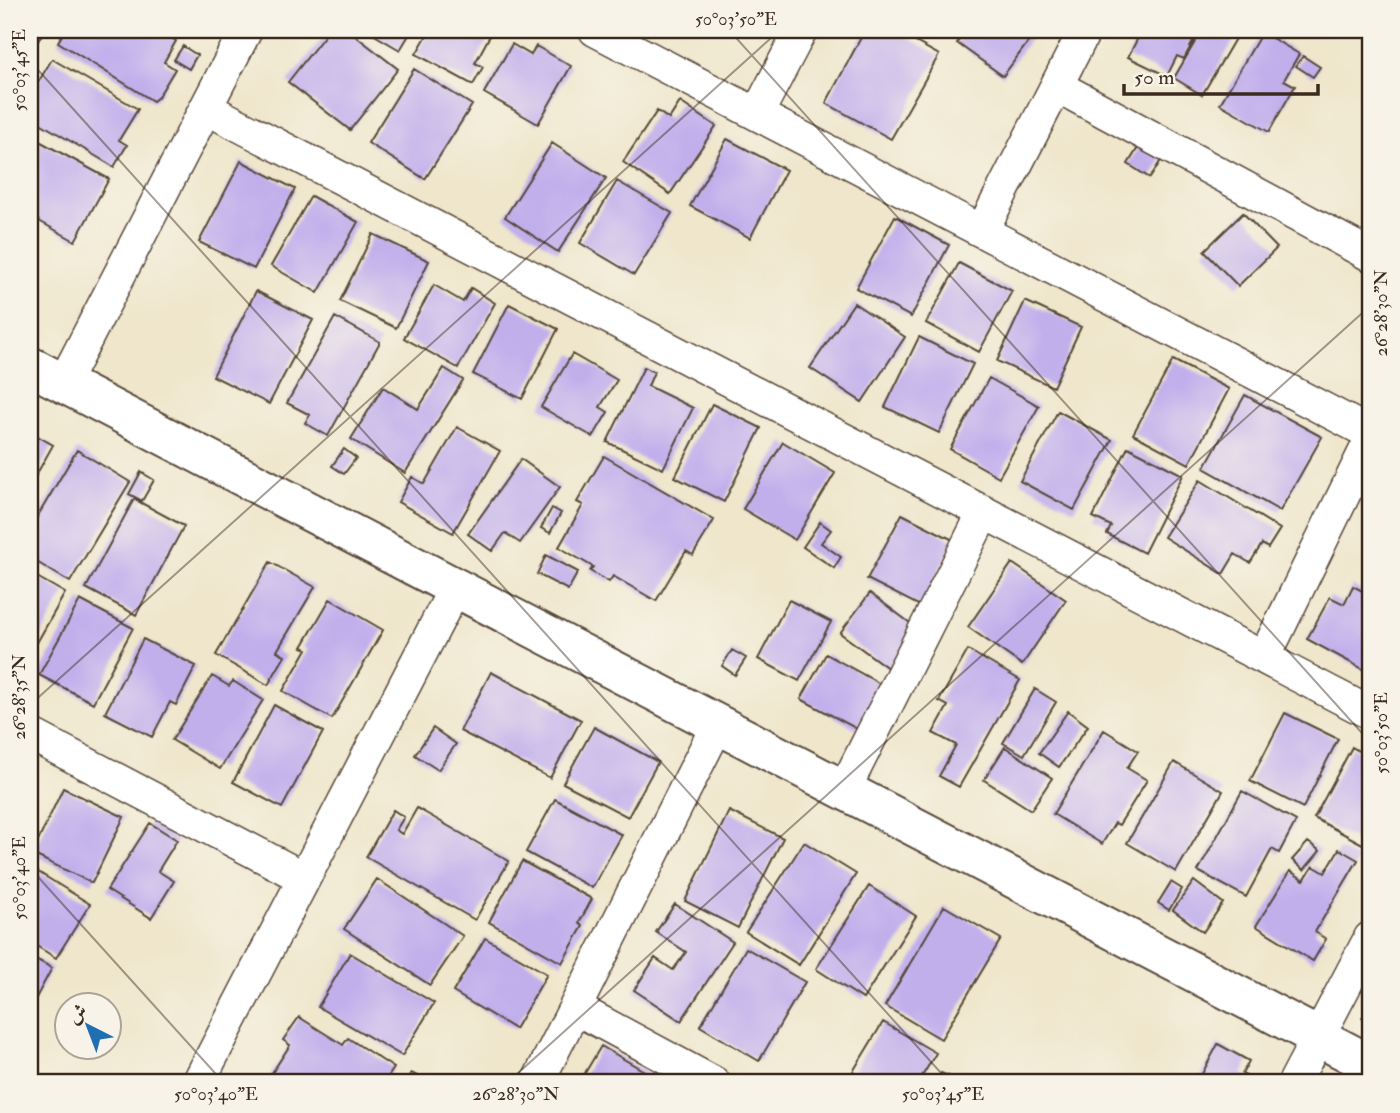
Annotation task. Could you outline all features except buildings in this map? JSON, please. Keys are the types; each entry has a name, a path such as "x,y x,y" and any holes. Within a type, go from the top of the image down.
{"street":[{"path":"63,384 246,30"},
{"path":"595,30 1370,433"},
{"path":"757,114 801,30"},
{"path":"982,231 1085,30"},
{"path":"1057,86 1370,255"},
{"path":"206,107 1370,713"},
{"path":"30,366 1370,1064"},
{"path":"1264,658 1370,441"},
{"path":"844,790 984,512"},
{"path":"198,1083 455,588"},
{"path":"537,1083 718,724"},
{"path":"30,734 304,878"},
{"path":"1294,1083 1370,938"},
{"path":"575,1008 714,1083"}]}
